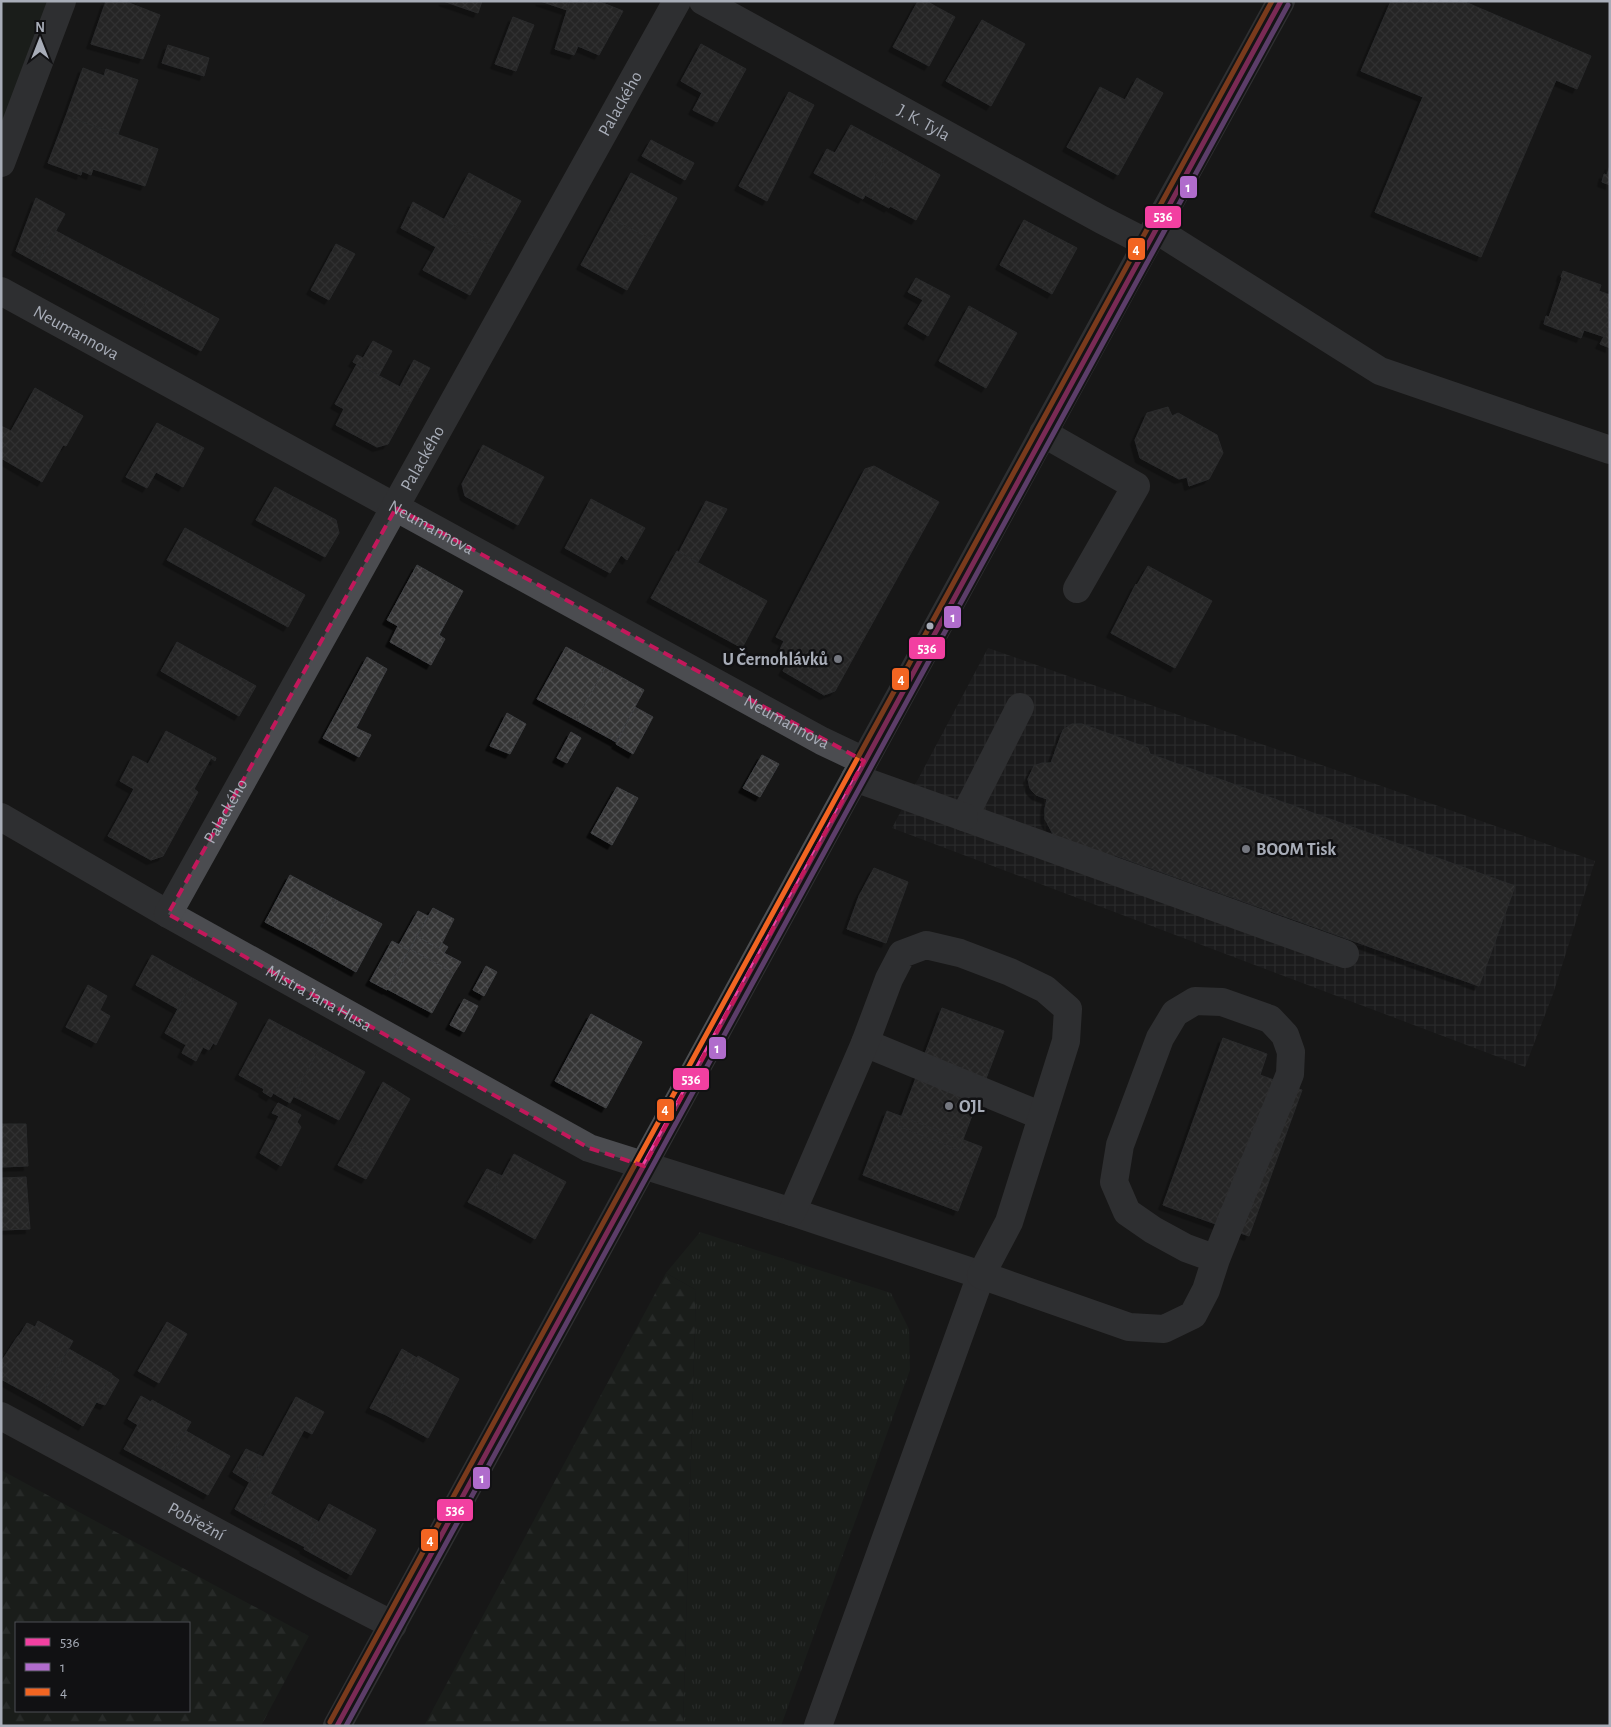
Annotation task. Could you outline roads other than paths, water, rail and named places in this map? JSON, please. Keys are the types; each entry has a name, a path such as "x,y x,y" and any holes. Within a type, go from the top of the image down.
{"main road":[{"path":"337,1726 859,769 1281,1"}],"street":[{"path":"1,163 62,1"},
{"name":"Palackého","path":"168,914 677,1"},
{"name":"J. K. Tyla","path":"703,1 1102,220 1151,236 1380,371 1610,450"},
{"name":"Neumannova","path":"1,291 822,740 859,769 964,817 1345,954"},
{"path":"1043,433 1136,486 1077,589"},
{"path":"964,817 1020,706"},
{"name":"Mistra Jana Husa","path":"1,818 168,914 589,1148 792,1212 981,1275 1128,1327 1164,1329 1193,1315 1206,1290 1216,1259 1290,1074 1291,1052 1285,1034 1270,1020 1222,1002 1196,1001 1175,1013 1160,1038 1120,1145 1114,1182 1127,1212 1153,1230 1186,1248 1216,1259"},
{"path":"792,1212 865,1043 889,979 902,954 926,945 960,953 1010,972 1045,989 1068,1009 1066,1042 1009,1222 981,1275 818,1726"},
{"path":"865,1043 1042,1116"},
{"name":"Pobřežní","path":"1,1416 315,1585 393,1624"}],"place":[{"name":"U Černohlávků","path":"838,659"},
{"name":"BOOM Tisk","path":"1246,849"},
{"name":"OJL","path":"949,1106"}]}
